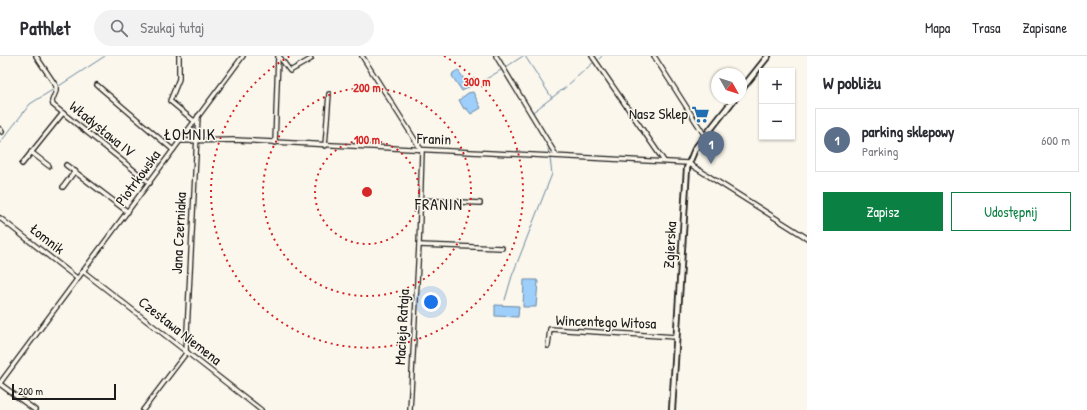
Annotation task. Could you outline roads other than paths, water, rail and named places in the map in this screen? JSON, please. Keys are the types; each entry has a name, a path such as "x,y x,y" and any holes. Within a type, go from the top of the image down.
{"main road":[{"path":"747,82 768,56"},
{"name":"Zgierska","path":"672,410 688,163 692,154 730,104"}],"street":[{"name":"Władysława IV","path":"36,56 56,86 56,91 52,101 58,109 150,183"},
{"path":"180,56 179,80 170,101 194,121"},
{"path":"278,56 290,71 312,59"},
{"path":"275,143 278,56"},
{"path":"362,56 422,151"},
{"path":"496,56 556,156"},
{"path":"592,56 664,161"},
{"path":"654,56 705,136"},
{"name":"Piotrkowska","path":"0,383 150,183 240,57"},
{"path":"97,85 173,150"},
{"path":"325,146 329,94"},
{"path":"22,164 62,113"},
{"name":"Jana Czerniaka","path":"187,352 198,116"},
{"name":"Franin","path":"179,141 196,140 275,143 688,163"},
{"name":"Macieja Rataja","path":"410,410 419,245 422,151"},
{"path":"31,152 48,166"},
{"path":"688,163 807,238"},
{"path":"66,165 128,212"},
{"path":"63,187 75,171"},
{"path":"420,200 480,203"},
{"name":"Łomnik","path":"0,218 78,279"},
{"path":"419,245 502,248"},
{"name":"Czesława Niemena","path":"84,272 261,410"},
{"name":"Wincentego Witosa","path":"548,346 550,329 676,337"},
{"path":"143,410 187,352"},
{"path":"0,383 35,410"}],"water":[{"path":"458,70 469,87 462,91 452,76 453,73"},
{"path":"473,92 481,108 471,114 466,108 464,109 459,100 468,93"},
{"path":"524,280 537,280 538,282 536,307 523,307"},
{"path":"495,305 519,306 518,317 495,316"}],"waterway":[{"path":"59,86 105,56"},
{"path":"506,67 523,56"},
{"path":"525,56 552,98"},
{"path":"599,59 602,56"},
{"path":"569,84 594,62"},
{"path":"469,87 478,84 501,70"},
{"path":"533,112 566,87"},
{"path":"0,143 30,104 54,89"},
{"path":"529,115 535,124"},
{"path":"548,149 549,153"},
{"path":"505,300 512,276 552,174 550,158"}],"place":[{"name":"Nasz Sklep","path":"701,114"},
{"name":"parking sklepowy","path":"711,164"}],"district":[{"name":"ŁOMNIK","path":"190,134"},
{"name":"FRANIN","path":"439,204"}]}
